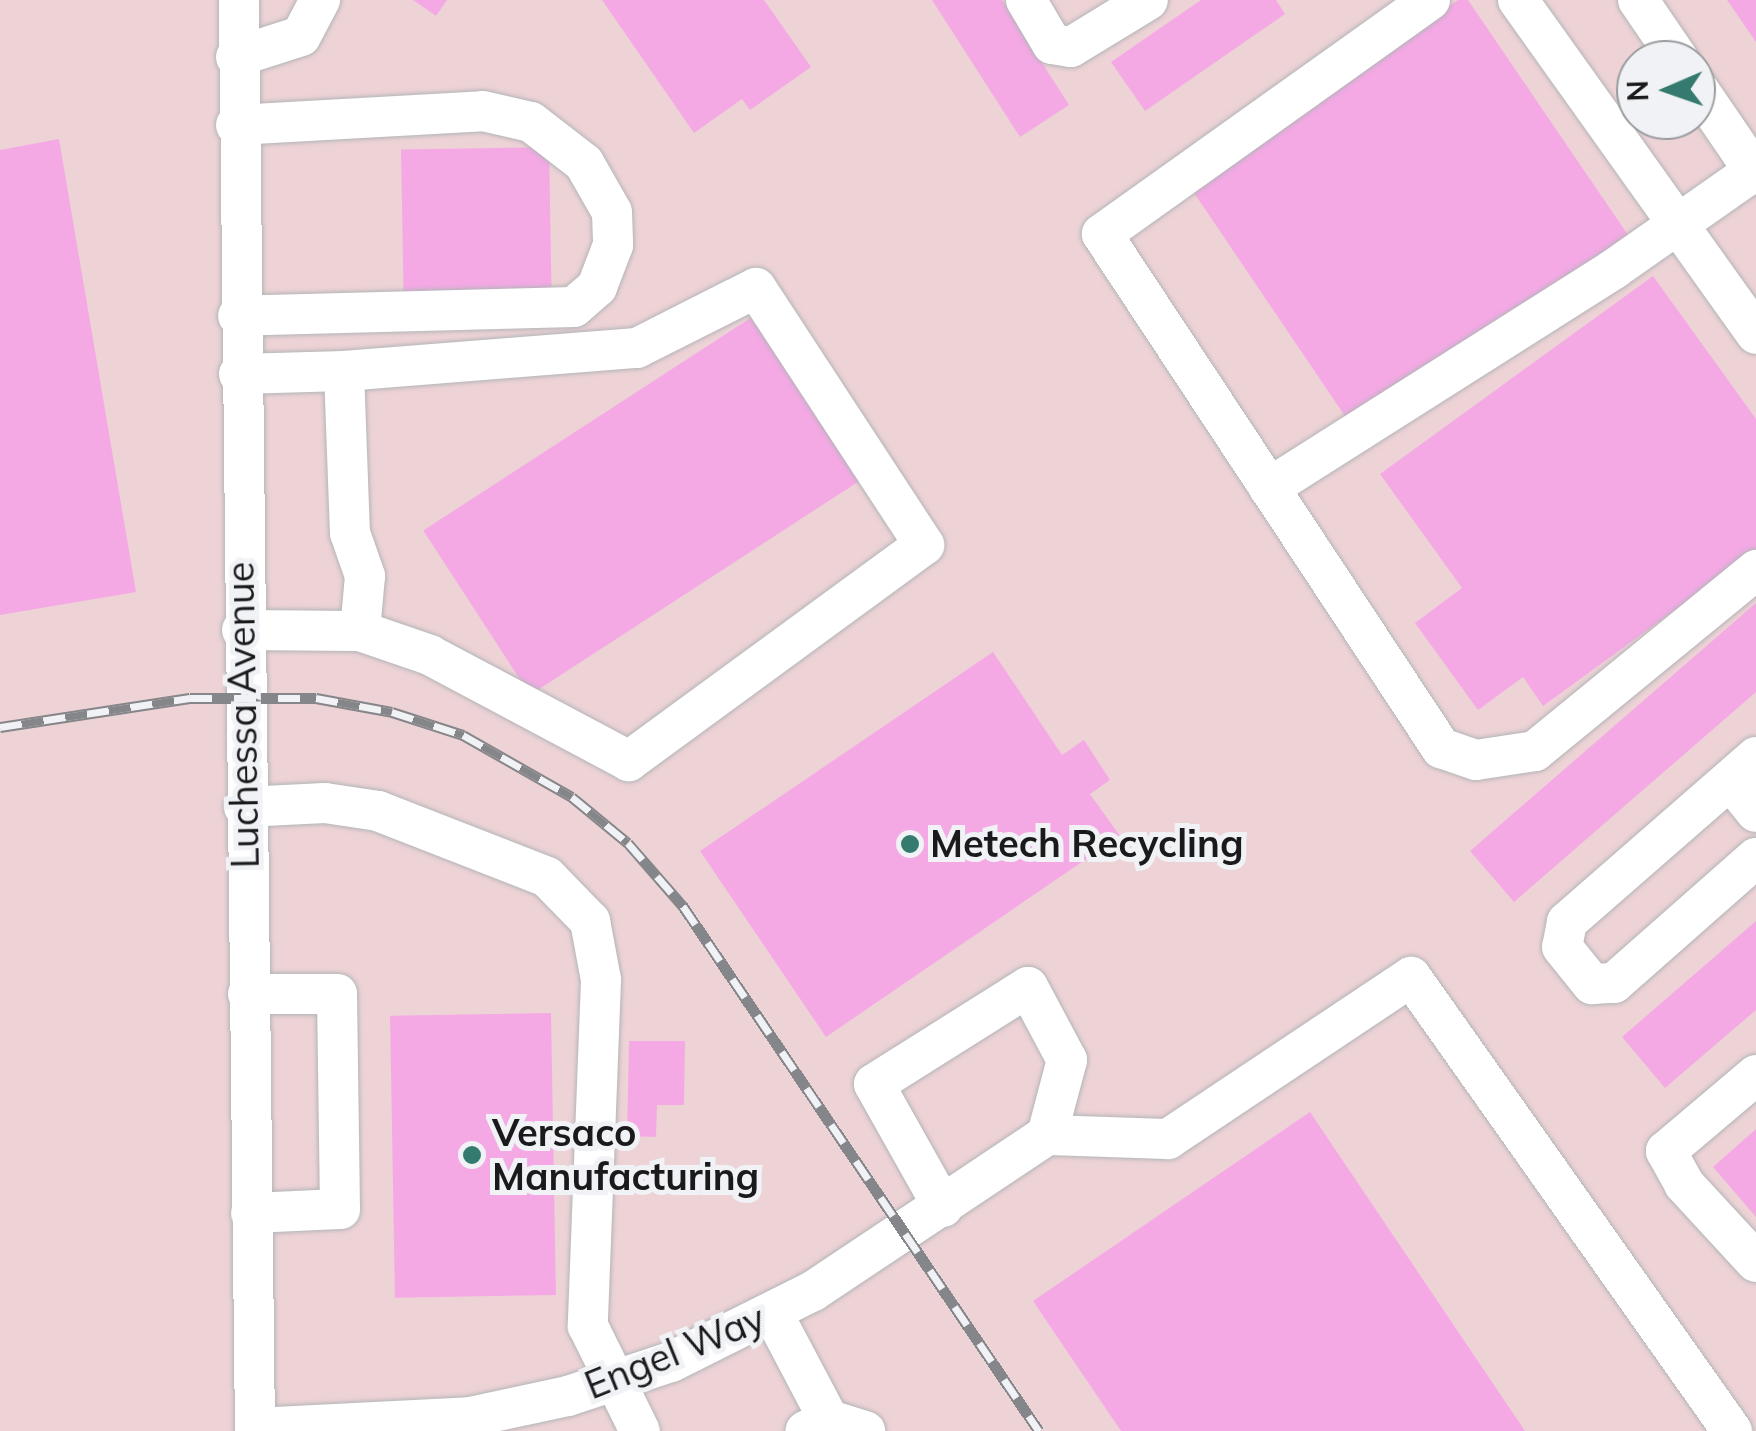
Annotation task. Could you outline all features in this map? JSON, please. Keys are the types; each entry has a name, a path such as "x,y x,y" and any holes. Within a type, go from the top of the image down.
{"street":[{"name":"Luchessa Avenue","path":"239,0 238,316 255,1430"},
{"path":"236,57 301,36 320,0"},
{"path":"1026,0 1052,44 1072,47 1148,0"},
{"path":"1430,0 1102,234 1441,748 1476,760 1534,751 1756,570"},
{"path":"1518,0 1756,334"},
{"path":"1638,0 1665,40"},
{"path":"1269,488 1755,172 1743,128 1716,104"},
{"path":"236,126 484,112 531,122 584,163 612,212 613,245 597,286 574,307 238,316"},
{"path":"239,374 344,371 637,348 756,288 924,545 628,761 430,655 360,631 242,630"},
{"path":"344,371 350,533 365,576 360,631"},
{"path":"1756,812 1743,769 1567,922 1562,947 1592,984 1614,984 1756,858"},
{"path":"244,807 326,802 378,812 547,877 590,921 601,980 588,1326 640,1431"},
{"path":"943,1207 874,1084 1028,988 1067,1060 1047,1135 1168,1139 1411,977 1732,1431"},
{"path":"248,994 337,994 340,1209 251,1213"},
{"path":"1756,1075 1666,1151 1684,1184 1756,1262"},
{"name":"Engel Way","path":"255,1430 470,1417 616,1382 773,1314 943,1207 1047,1135"},
{"path":"773,1314 833,1427"}],"shaded area":[{"path":"0,0 1756,0 1756,1431 0,1431"}],"building":[{"path":"413,0 447,0 436,16"},
{"path":"602,0 764,0 811,67 750,110 742,99 694,133"},
{"path":"932,0 1002,0 1069,105 1020,137"},
{"path":"1201,0 1276,0 1285,14 1145,111 1111,62"},
{"path":"1458,0 1468,0 1628,235 1351,425 1188,184"},
{"path":"1727,0 1756,0 1756,42"},
{"path":"59,139 136,592 0,615 0,150"},
{"path":"549,147 551,289 404,292 401,150"},
{"path":"1653,276 1756,419 1756,551 1543,706 1523,677 1478,710 1415,623 1462,588 1380,474"},
{"path":"752,317 859,481 530,695 423,530"},
{"path":"1756,603 1756,692 1514,902 1470,851"},
{"name":"Metech Recycling","path":"993,652 1062,755 1084,740 1110,780 1090,794 1120,836 826,1037 700,851"},
{"path":"1756,921 1756,1010 1665,1088 1622,1037"},
{"name":"Versaco Manufacturing","path":"551,1013 556,1295 395,1298 390,1016"},
{"path":"629,1041 685,1041 684,1105 657,1105 656,1137 627,1136"},
{"path":"1310,1112 1525,1431 1121,1431 1033,1301"},
{"path":"1756,1129 1756,1217 1713,1167"}],"railway":[{"path":"0,727 190,698 316,698 392,712 463,735 572,797 628,843 683,906 1039,1431"}],"place":[{"name":"Metech Recycling","path":"910,844"},
{"name":"Versaco Manufacturing","path":"472,1155"}]}
